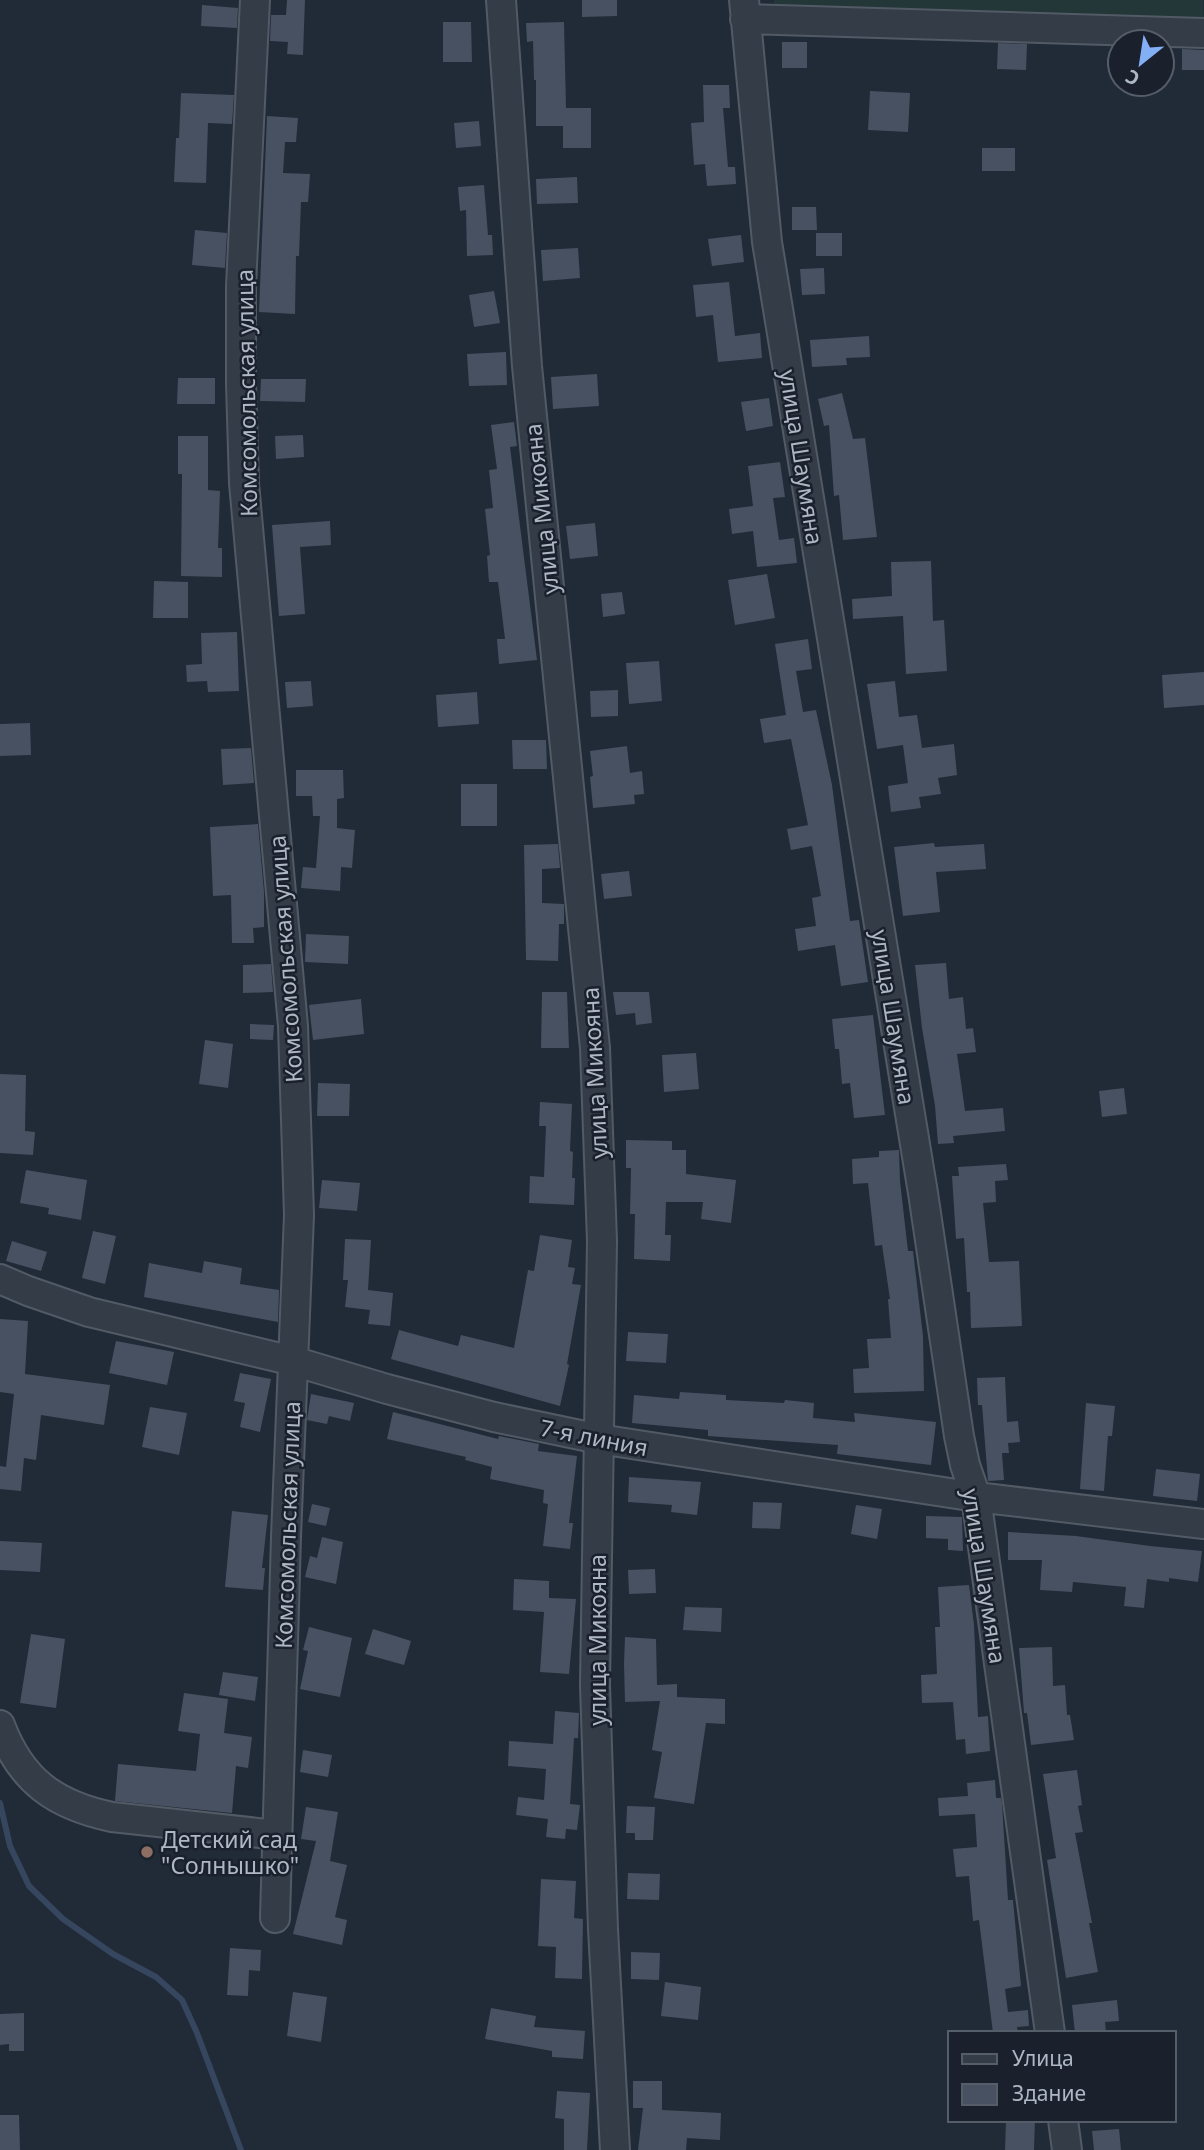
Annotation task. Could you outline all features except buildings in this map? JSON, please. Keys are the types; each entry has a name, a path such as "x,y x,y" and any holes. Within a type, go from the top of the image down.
{"street":[{"name":"Комсомольская улица","path":"255,0 242,286 244,483 293,1026 299,1215 275,1919"},
{"name":"улица Микояна","path":"501,0 527,366 595,1048 602,1241 595,1685 603,1930 615,2150"},
{"path":"745,9 1204,33"},
{"name":"улица Шаумяна","path":"745,9 767,243 923,1193 959,1436 976,1497 1051,2031"},
{"name":"7-я линия","path":"0,1279 89,1312 293,1361 495,1417 599,1439 976,1497 1204,1524"},
{"path":"0,1725 8,1745 26,1773 38,1785 72,1805 112,1817 276,1835"},
{"path":"1063,2122 1067,2150"}],"shaded area":[{"path":"774,0 1203,0 1204,22 774,5"}],"waterway":[{"path":"0,1803 10,1846 29,1886 63,1919 113,1954 156,1977 182,2000 241,2150"}],"place":[{"name":"Детский сад \"Солнышко\"","path":"147,1852"}]}
